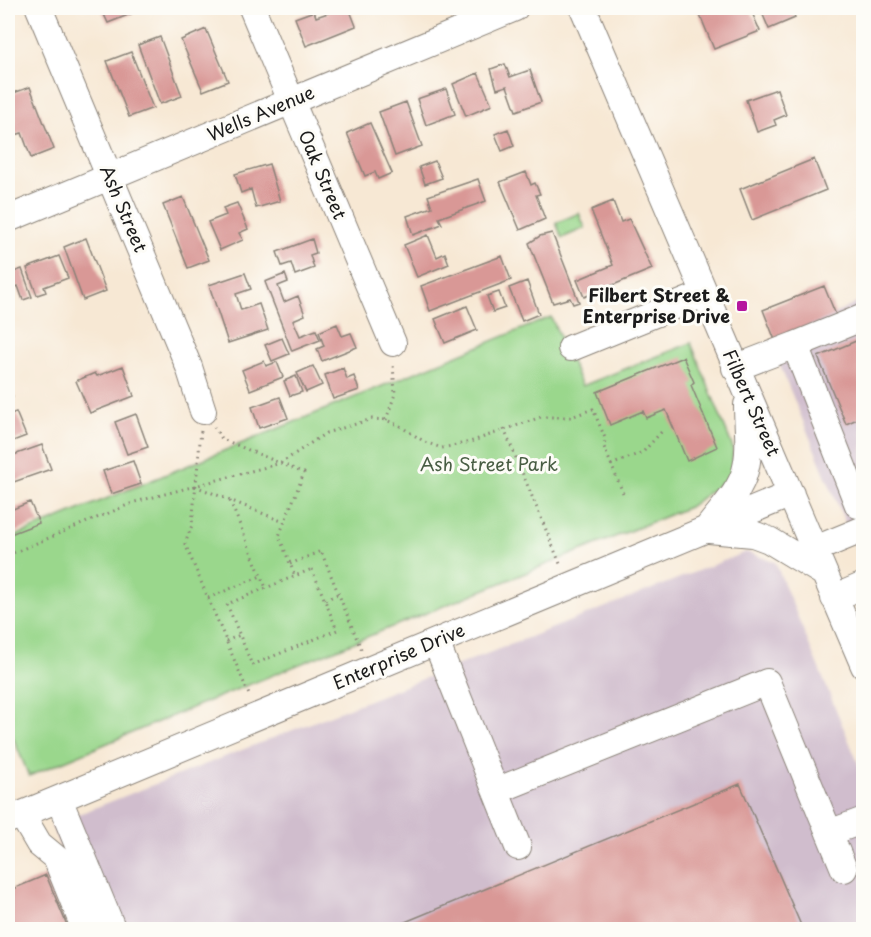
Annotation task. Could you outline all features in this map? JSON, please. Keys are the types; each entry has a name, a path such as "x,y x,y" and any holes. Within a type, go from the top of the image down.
{"street":[{"name":"Ash Street","path":"39,8 189,367 203,411"},
{"name":"Oak Street","path":"252,8 393,343"},
{"name":"Wells Avenue","path":"8,219 515,8"},
{"name":"Filbert Street","path":"583,8 864,666"},
{"path":"571,348 704,294"},
{"path":"735,368 864,317"},
{"path":"706,530 753,534 818,561 861,517 795,345"},
{"path":"706,530 735,492 745,472 748,449 747,394"},
{"name":"Enterprise Drive","path":"15,817 791,494"},
{"path":"834,598 864,585"},
{"path":"436,642 518,847"},
{"path":"496,791 767,682 844,869"},
{"path":"59,799 113,930"},
{"path":"15,817 39,844 56,858 85,930"},
{"path":"830,833 864,820"}],"path":[{"path":"386,420 395,394 393,343"},
{"path":"8,555 135,502 280,463 326,433 372,419 386,420 425,442 442,448 470,442 541,417 571,417 593,409 605,438 604,447 622,493"},
{"path":"203,411 222,439 304,473 279,536 295,576"},
{"path":"203,411 192,525 185,544 258,716"},
{"path":"504,429 569,587"},
{"path":"611,465 643,452 664,429"},
{"path":"195,486 284,522"},
{"path":"230,501 266,588"},
{"path":"290,564 321,551 369,670"},
{"path":"312,569 337,630 252,665 227,604 266,588 312,569"},
{"path":"208,598 261,576"},
{"path":"325,600 338,594"},
{"path":"226,641 240,635"}],"shaded area":[{"path":"863,300 863,566 771,344"},
{"path":"746,552 775,562 863,775 863,929 94,929 51,825"}],"green space":[{"path":"579,213 585,228 562,238 556,223"},
{"name":"Ash Street Park","path":"551,317 582,386 691,343 733,448 732,475 689,507 29,776 8,725 8,539"}],"building":[{"path":"101,8 131,8 133,13 108,23"},
{"path":"326,8 349,8 356,26 306,46 295,18 314,11 316,17 328,13"},
{"path":"697,8 750,8 760,31 714,49"},
{"path":"760,8 790,8 795,18 769,29"},
{"path":"206,29 228,81 203,91 181,40"},
{"path":"160,37 182,96 160,104 138,45"},
{"path":"131,52 153,108 129,117 107,61"},
{"path":"505,64 510,77 530,70 541,102 516,111 507,86 497,89 491,69"},
{"path":"478,73 492,105 466,116 453,84"},
{"path":"30,87 54,149 31,158 22,133 15,135 10,123 16,121 8,99 8,95"},
{"path":"446,89 455,114 426,125 417,99"},
{"path":"777,89 786,115 774,120 776,125 757,132 746,100"},
{"path":"406,102 422,146 395,156 379,112"},
{"path":"370,123 392,173 378,179 375,172 365,176 347,133"},
{"path":"508,129 514,146 502,151 495,134"},
{"path":"8,154 13,167 8,169"},
{"path":"814,159 826,190 752,220 740,189"},
{"path":"435,161 442,178 425,184 419,167"},
{"path":"269,164 280,201 256,208 251,189 241,193 235,174"},
{"path":"526,172 531,185 535,183 540,194 536,195 545,219 520,230 500,182"},
{"path":"478,179 486,201 439,218 442,224 413,235 407,216 432,207 428,196"},
{"path":"183,197 209,260 188,268 163,205"},
{"path":"613,201 621,222 629,219 652,269 584,297 577,280 613,265 591,210"},
{"path":"237,203 248,229 239,233 243,240 220,250 208,222 226,215 223,208"},
{"path":"552,233 579,302 573,304 570,298 553,303 529,243 540,236"},
{"path":"428,235 437,257 445,253 449,264 417,277 404,245"},
{"path":"86,238 106,291 83,300 64,247"},
{"path":"312,239 316,253 310,255 314,268 295,275 291,263 282,266 277,252"},
{"path":"59,256 68,278 44,287 46,292 37,295 27,268"},
{"path":"502,256 511,280 430,311 421,286"},
{"path":"22,269 32,297 23,300 18,286 11,289 14,298 8,301 8,274"},
{"path":"245,273 251,289 236,294 241,310 259,304 268,330 228,343 209,285"},
{"path":"285,274 288,282 278,286 284,302 298,296 305,315 293,320 300,336 316,330 320,340 292,351 265,282"},
{"path":"527,281 539,314 522,321 509,288"},
{"path":"824,286 836,315 775,340 763,310"},
{"path":"499,292 505,308 493,312 487,296"},
{"path":"467,306 477,330 445,343 435,319"},
{"path":"337,324 342,336 351,333 357,347 322,361 317,349 324,346 319,332"},
{"path":"282,338 289,354 272,361 265,345"},
{"path":"856,341 864,357 864,416 846,424 818,357"},
{"path":"683,357 694,382 691,385 717,447 687,461 666,410 646,418 643,411 610,425 597,392"},
{"path":"264,361 266,366 277,362 283,377 250,390 242,370"},
{"path":"123,366 134,396 90,413 76,381 95,373 97,376"},
{"path":"313,366 322,385 306,392 297,373"},
{"path":"343,368 347,379 354,376 359,390 333,399 325,375"},
{"path":"296,376 302,392 290,396 284,381"},
{"path":"8,383 13,397 8,400"},
{"path":"280,397 288,418 259,428 252,407"},
{"path":"16,412 26,436 8,443 8,415"},
{"path":"136,414 148,447 127,454 115,422"},
{"path":"42,445 51,469 8,484 8,457"},
{"path":"133,461 141,484 111,494 103,471"},
{"path":"30,502 39,523 8,535 8,511"},
{"path":"740,784 803,930 388,930 388,929"},
{"path":"46,875 69,930 8,930 8,891"}],"place":[{"name":"Filbert Street & Enterprise Drive","path":"742,306"}]}
